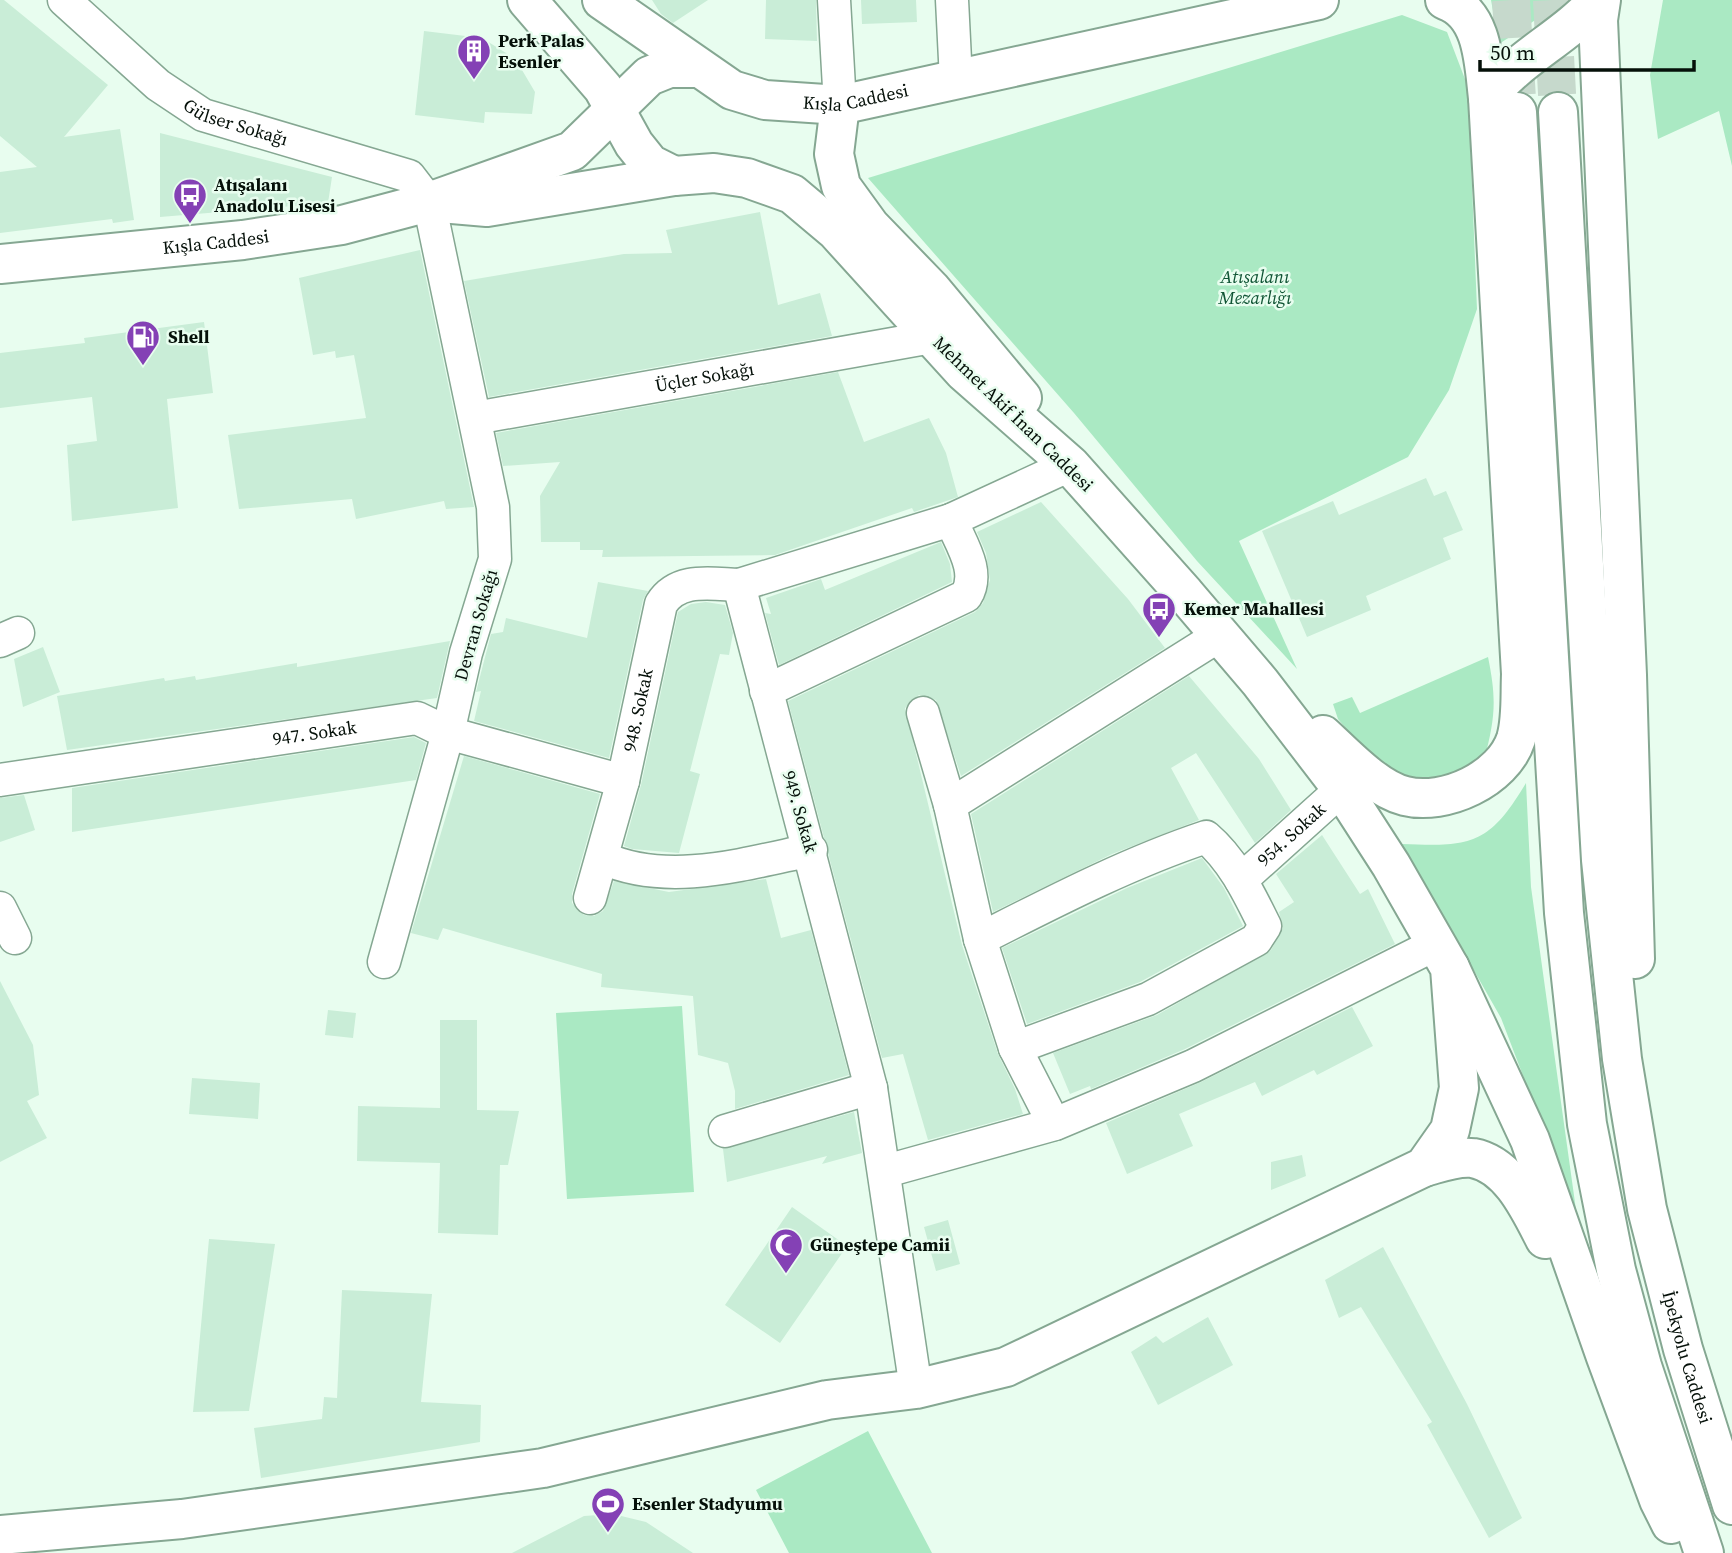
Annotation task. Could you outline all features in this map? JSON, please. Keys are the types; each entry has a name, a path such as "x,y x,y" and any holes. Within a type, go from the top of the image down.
{"main road":[{"path":"527,0 578,55 615,108 634,144 650,164 674,176"},
{"path":"601,0 696,68"},
{"name":"Kışla Caddesi","path":"0,264 243,240 342,225 429,202 572,151 649,76 669,68 696,68 732,90 765,100 840,105 1319,0"},
{"path":"1260,682 1366,775 1404,796 1437,797 1468,790 1501,762 1516,740 1521,674 1503,105 1474,24 1452,2 1445,0"},
{"path":"1599,0 1571,28 1500,81 1564,914 1587,1124 1616,1270 1639,1354 1704,1553"},
{"path":"1599,0 1627,675 1636,1006 1647,1209"},
{"path":"840,105 834,154 841,186 870,226 931,289 1025,402 1070,465"},
{"path":"1558,112 1601,860 1622,1059 1647,1209"},
{"name":"Mehmet Akif İnan Caddesi","path":"674,176 714,173 747,178 792,194 836,231 964,372 1070,465 1260,682 1342,789 1391,864 1443,956 1530,1140 1659,1500 1686,1553"},
{"name":"Kışla Caddesi","path":"429,202 487,207 674,176"},
{"path":"1424,1167 1450,1130 1459,1088 1443,956"},
{"path":"0,1535 182,1519 543,1468 827,1400 916,1389 1006,1367 1424,1167 1454,1158 1475,1158 1498,1172 1522,1195 1548,1244 1586,1295"},
{"name":"İpekyolu Caddesi","path":"1647,1209 1683,1349 1732,1504"}],"street":[{"name":"Gülser Sokağı","path":"64,0 158,85 204,115 409,176 429,202"},
{"path":"834,0 840,105"},
{"path":"952,0 956,80"},
{"name":"Devran Sokağı","path":"384,962 448,733 466,653 495,559 493,507 429,202"},
{"name":"Üçler Sokağı","path":"475,418 932,337"},
{"path":"739,585 951,520 1070,465"},
{"path":"766,691 966,596 973,584 972,571 951,520"},
{"name":"948. Sokak","path":"590,898 623,781 661,604 670,591 693,584 739,585"},
{"name":"949. Sokak","path":"739,585 811,850 871,1088 886,1171 916,1389"},
{"path":"950,805 1220,635"},
{"path":"923,713 950,805 979,939 1015,1048 1054,1124"},
{"name":"947. Sokak","path":"0,780 417,718 448,733 623,781"},
{"name":"954. Sokak","path":"1241,880 1342,789"},
{"path":"979,939 1178,846 1206,837 1219,848 1241,880 1265,926 1256,940 1148,999 1015,1048"},
{"path":"603,858 618,865 660,872 719,869 811,850"},
{"path":"0,908 15,938"},
{"path":"886,1171 1054,1124 1194,1066 1443,956"},
{"path":"725,1131 871,1088"}],"green space":[{"path":"1491,0 1557,0 1549,11 1499,44"},
{"path":"1663,0 1732,0 1732,166 1719,111 1658,139 1650,75"},
{"name":"Atışalanı Mezarlığı","path":"1402,15 1447,32 1468,87 1477,309 1449,390 1408,457 1239,541 1297,669 1197,561 1074,413 868,178"},
{"path":"1488,657 1494,709 1484,761 1425,786 1382,771 1338,719 1333,704 1352,697 1360,713"},
{"path":"1526,783 1531,887 1577,1217 1501,1018 1402,844 1445,844 1476,838 1501,819"},
{"path":"682,1006 694,1192 567,1199 556,1013"},
{"path":"868,1431 932,1553 789,1553 756,1490"}],"building":[{"path":"0,0 4,0 108,85 64,137 120,129 134,220 113,223 112,219 0,233 0,172 37,167 0,136"},
{"path":"652,0 708,0 673,23 661,14"},
{"path":"766,0 816,0 817,41 765,39"},
{"path":"861,0 916,0 917,22 862,24"},
{"name":"Perk Palas Esenler","path":"424,31 482,38 506,53 522,70 535,92 532,114 485,112 484,123 415,115"},
{"path":"160,133 332,177 328,203 160,217"},
{"path":"760,212 778,305 820,293 832,336 489,397 464,281 624,254 672,253 666,230"},
{"path":"420,250 474,507 446,509 444,501 356,519 352,499 239,509 228,435 366,418 354,355 336,358 335,351 313,355 299,278"},
{"path":"204,322 213,393 167,399 178,508 72,521 67,445 97,441 92,397 0,408 0,353 85,343 84,338"},
{"path":"838,372 864,442 929,418 946,453 958,497 914,512 912,508 775,555 602,557 603,550 580,550 580,542 541,542 540,496 560,462 503,466 496,433"},
{"path":"1426,478 1434,496 1446,491 1463,530 1443,538 1451,559 1366,596 1371,610 1307,637 1262,531 1333,501 1339,515"},
{"path":"1041,502 1128,599 1165,648 961,776 936,700 919,695 905,708 962,945 998,1054 1015,1089 1023,1114 928,1140 903,1054 882,1058 788,701 975,612 983,603 990,580 986,553 977,532"},
{"path":"941,542 950,564 952,582 779,665 765,613 771,614 766,598 821,579 825,590"},
{"path":"598,582 648,591 643,600 609,758 474,721 481,691 476,692 491,634 503,632 506,618 587,638"},
{"path":"706,602 725,605 733,633 729,655 720,654 690,771 700,774 679,853 632,849 624,846 641,785 678,612 691,604"},
{"path":"450,641 437,698 67,750 57,696 164,678 165,681 195,676 196,680 297,663 297,667"},
{"path":"43,647 60,692 23,707 14,659"},
{"path":"1189,676 1259,759 1291,810 1255,843 1196,753 1171,768 1199,820 1112,854 993,912 971,814"},
{"path":"414,737 426,743 416,780 72,832 72,788"},
{"path":"464,756 600,794 572,894 572,903 584,915 594,916 603,911 614,881 669,892 766,879 781,938 811,930 849,1075 735,1109 735,1091 728,1063 698,1055 693,996 601,987 602,974 443,928 438,940 411,933"},
{"path":"24,795 35,830 0,842 0,798"},
{"path":"1322,835 1360,894 1368,889 1395,944 1185,1049 1091,1089 1090,1086 1070,1094 1053,1053 1157,1015 1271,950 1283,928 1279,912 1294,902 1276,874"},
{"path":"1202,858 1224,888 1243,926 1140,982 1027,1024 1002,948 1127,888"},
{"path":"0,981 33,1045 39,1095 27,1101 47,1138 0,1162"},
{"path":"1352,1007 1373,1046 1317,1075 1314,1070 1262,1096 1255,1082 1179,1114 1193,1146 1127,1174 1106,1123 1201,1082"},
{"path":"328,1010 356,1013 353,1038 325,1035"},
{"path":"440,1020 477,1020 477,1110 519,1111 508,1165 500,1165 498,1235 438,1233 440,1163 357,1161 358,1106 440,1108"},
{"path":"192,1078 260,1083 258,1119 189,1114"},
{"path":"854,1112 862,1153 822,1164 827,1156 727,1182 723,1149"},
{"path":"1302,1155 1306,1176 1271,1190 1271,1162"},
{"name":"Güneştepe Camii","path":"792,1207 847,1246 780,1343 725,1305"},
{"path":"948,1220 960,1264 936,1271 924,1227"},
{"path":"209,1239 275,1244 249,1411 193,1412"},
{"path":"1383,1247 1467,1404 1522,1518 1489,1538 1427,1425 1432,1422 1361,1307 1339,1318 1325,1280"},
{"path":"342,1290 432,1294 421,1402 481,1405 480,1442 261,1478 254,1428 322,1419 324,1397 337,1398"},
{"path":"1208,1317 1233,1365 1158,1405 1131,1352 1156,1336 1163,1343"},
{"name":"Esenler Stadyumu","path":"613,1514 646,1522 693,1553 512,1553 584,1516"}],"tunnel":[{"path":"1511,0 1517,99"},
{"path":"1552,0 1558,112"}],"place":[{"name":"Perk Palas Esenler","path":"474,81"},
{"name":"Atışalanı Anadolu Lisesi","path":"190,225"},
{"name":"Shell","path":"143,367"},
{"name":"Kemer Mahallesi","path":"1159,639"},
{"name":"Güneştepe Camii","path":"786,1275"},
{"name":"Esenler Stadyumu","path":"608,1534"}]}
